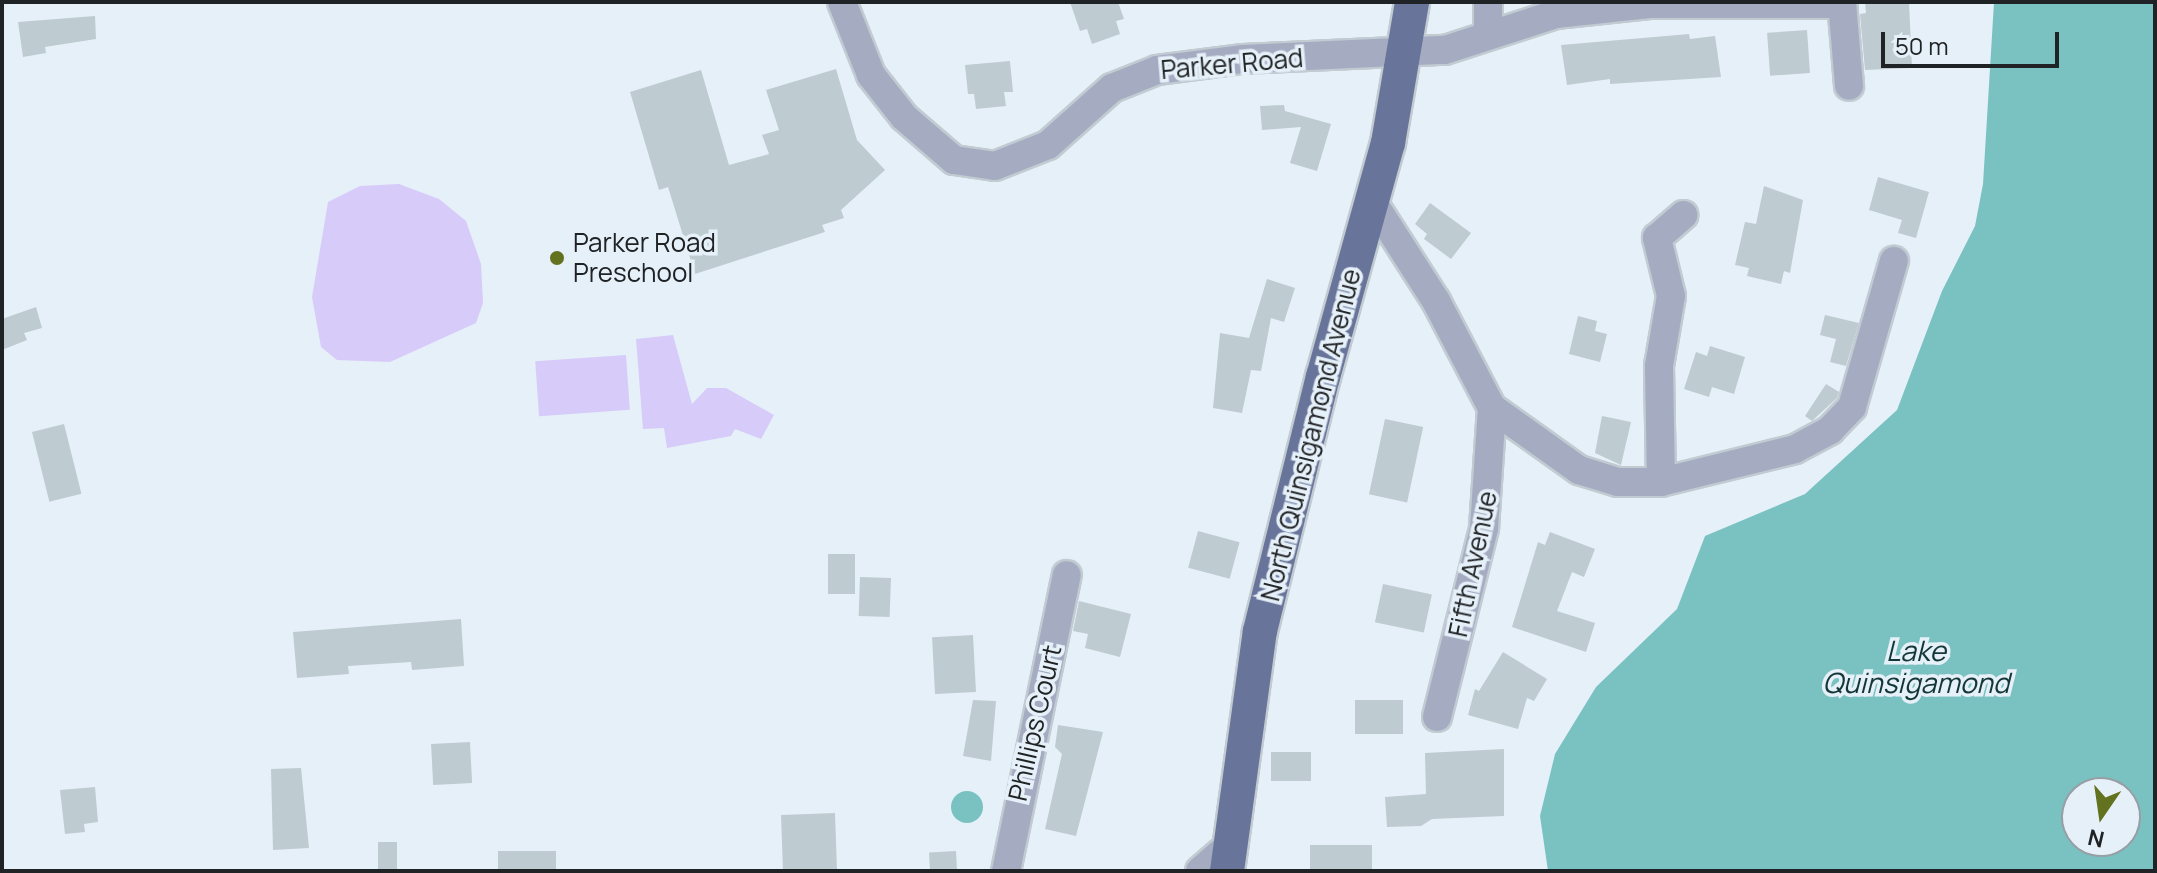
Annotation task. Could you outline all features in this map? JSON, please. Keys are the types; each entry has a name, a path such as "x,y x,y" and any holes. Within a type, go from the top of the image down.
{"main road":[{"name":"North Quinsigamond Avenue","path":"1229,858 1260,631 1372,201 1404,55 1412,2"}],"street":[{"name":"Parker Road","path":"842,2 857,47 884,93 923,137 971,165 995,166 1030,154 1112,88 1145,73 1243,59 1404,55 1445,50 1556,14 1649,4 1842,3"},
{"path":"1488,2 1488,34"},
{"path":"1842,3 1849,86"},
{"path":"1372,201 1436,301 1492,408 1597,479 1661,482 1795,449 1830,430 1852,407 1894,261"},
{"path":"1661,482 1659,366 1671,296 1657,238 1683,215"},
{"name":"Fifth Avenue","path":"1437,717 1484,528 1492,408"},
{"name":"Phillips Court","path":"1006,871 1067,575"},
{"path":"1200,871 1229,858"}],"shaded area":[{"path":"399,184 439,199 466,221 481,264 483,303 476,323 390,362 337,360 321,347 312,297 328,202 360,186"},
{"path":"673,335 692,404 707,388 726,388 774,415 761,439 735,429 731,436 667,448 664,428 643,429 636,339"},
{"path":"626,355 630,410 539,416 535,361"}],"water":[{"name":"Lake Quinsigamond","path":"1994,2 2155,2 2155,871 1548,871 1540,816 1555,754 1596,687 1677,609 1705,536 1805,494 1897,410 1942,291 1975,226 1983,184"},
{"path":"967,791 978,796 983,807 978,818 967,823 956,818 951,807 956,796"}],"building":[{"path":"1070,2 1118,2 1124,19 1116,21 1120,34 1092,44 1087,29 1080,31"},
{"path":"1865,2 1909,2 1912,68 1865,70 1860,14 1866,13"},
{"path":"95,16 96,39 45,47 46,53 23,57 18,22"},
{"path":"1807,30 1810,73 1770,76 1767,33"},
{"path":"1689,34 1690,39 1715,36 1721,77 1610,84 1610,79 1567,85 1561,45"},
{"path":"1010,61 1013,92 1004,92 1006,106 976,109 974,94 968,94 965,65"},
{"path":"836,69 857,140 885,170 841,210 844,218 822,225 825,232 695,274 668,187 659,190 630,92 701,70 729,165 769,154 762,135 779,130 766,90"},
{"path":"1284,105 1285,111 1331,124 1317,171 1290,163 1301,127 1262,130 1260,106"},
{"path":"1878,177 1929,192 1916,238 1898,233 1902,220 1869,210"},
{"path":"1764,186 1803,200 1790,273 1784,271 1781,284 1747,276 1749,268 1735,265 1745,222 1756,224"},
{"path":"1430,203 1471,233 1451,259 1424,239 1427,234 1415,224"},
{"path":"1267,279 1295,288 1284,322 1271,318 1261,371 1251,370 1242,413 1213,408 1220,333 1249,338"},
{"path":"36,307 42,328 24,333 27,340 2,350 2,319"},
{"path":"1825,315 1859,323 1846,366 1830,362 1836,339 1820,335"},
{"path":"1578,316 1597,321 1595,331 1607,334 1600,362 1569,354"},
{"path":"1710,346 1745,357 1734,394 1712,387 1709,397 1684,389 1696,352 1707,356"},
{"path":"1826,384 1839,392 1837,398 1812,421 1805,416"},
{"path":"1602,416 1631,422 1621,465 1595,453"},
{"path":"1385,419 1423,427 1407,502 1369,494"},
{"path":"64,424 81,494 49,502 32,432"},
{"path":"1198,531 1240,542 1230,579 1188,568"},
{"path":"1550,532 1595,549 1584,577 1572,572 1557,611 1595,623 1586,652 1512,627 1538,542 1545,545"},
{"path":"828,554 855,554 855,594 828,594"},
{"path":"860,577 891,578 890,617 859,616"},
{"path":"1383,584 1432,594 1424,633 1375,622"},
{"path":"1079,601 1131,614 1120,657 1085,648 1088,634 1073,631"},
{"path":"461,619 464,666 412,670 411,662 348,666 349,674 297,678 293,632"},
{"path":"973,635 976,692 935,694 932,637"},
{"path":"1503,652 1547,679 1534,701 1527,698 1518,729 1468,715 1475,689 1479,691"},
{"path":"973,700 996,701 991,761 963,756"},
{"path":"1355,700 1403,700 1403,734 1355,734"},
{"path":"1058,725 1103,732 1076,836 1045,829 1062,754 1055,747"},
{"path":"470,742 472,783 433,785 431,744"},
{"path":"1504,749 1504,816 1432,819 1421,826 1387,827 1385,797 1426,794 1425,753"},
{"path":"1271,752 1311,752 1311,781 1271,781"},
{"path":"301,768 309,848 273,850 271,769"},
{"path":"95,787 98,822 84,824 85,832 65,834 60,790"},
{"path":"835,813 837,871 783,871 781,815"},
{"path":"378,842 397,842 397,870 378,870"},
{"path":"1310,845 1372,845 1372,871 1310,871"},
{"path":"498,851 556,851 556,869 498,869"},
{"path":"956,851 957,871 930,871 929,852"}],"place":[{"name":"Parker Road Preschool","path":"557,258"}]}
